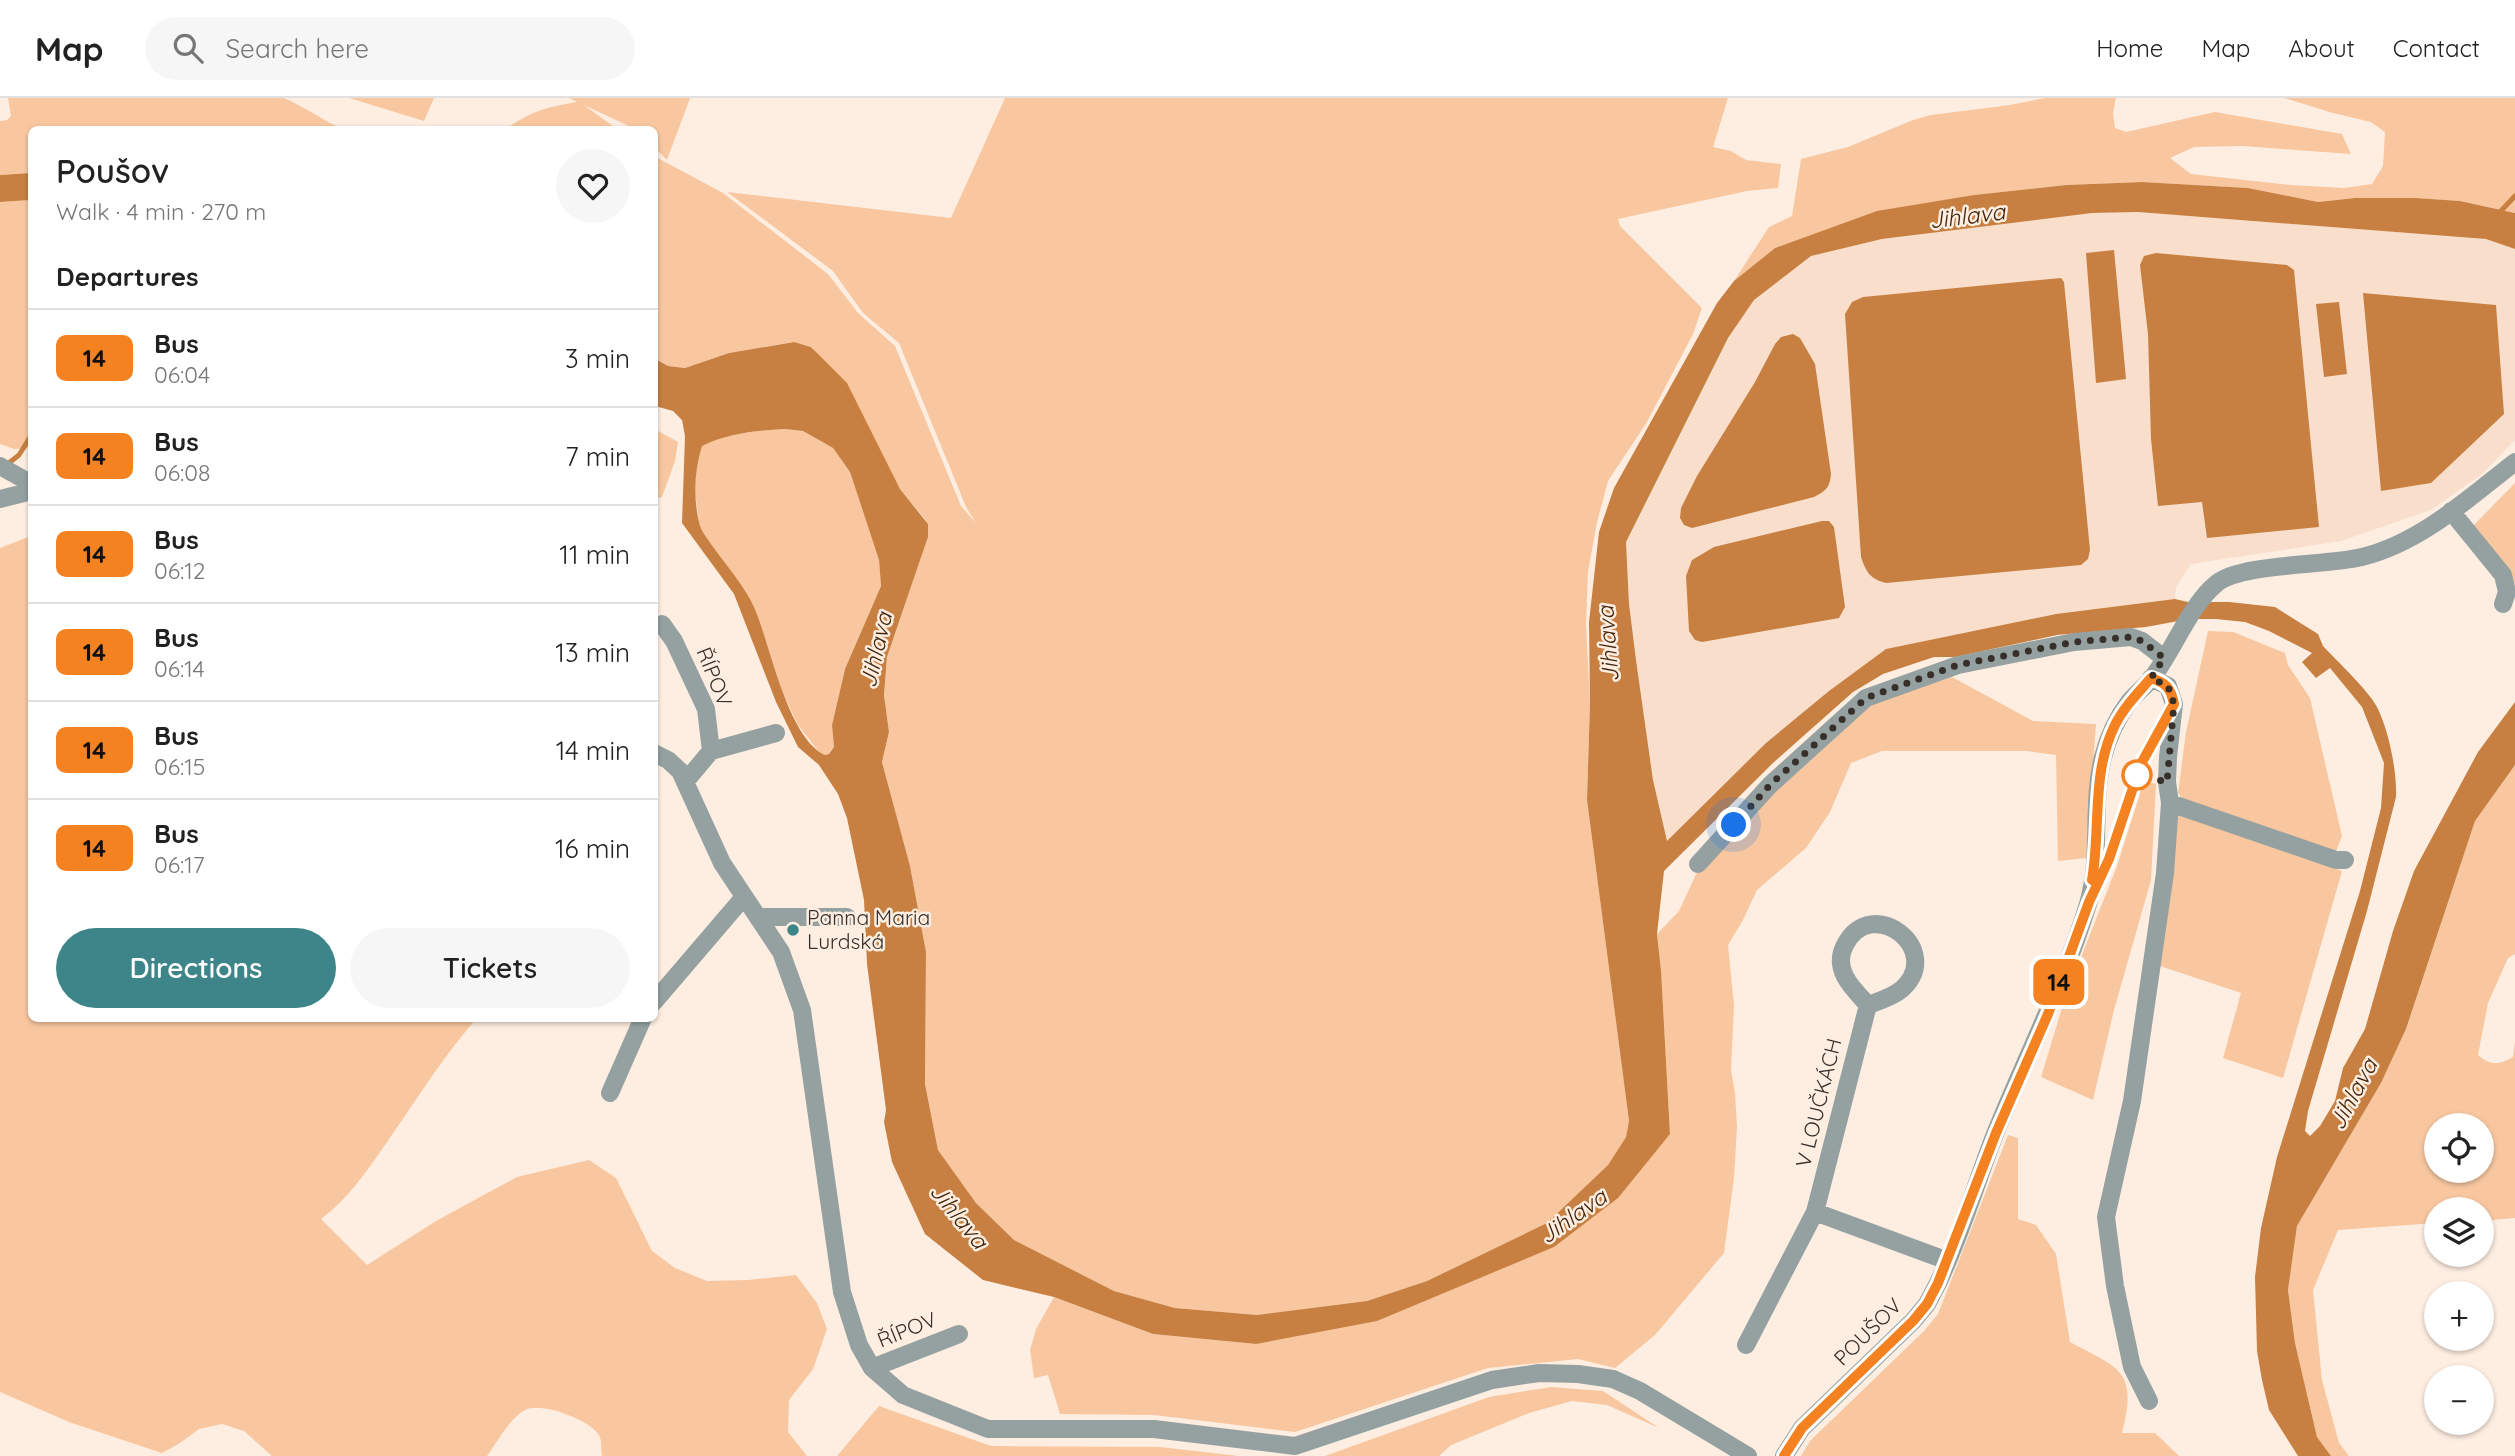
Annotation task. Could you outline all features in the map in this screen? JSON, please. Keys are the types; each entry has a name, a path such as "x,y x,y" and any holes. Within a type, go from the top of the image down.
{"street":[{"name":"POUŠOV","path":"1784,1456 1802,1428 1913,1321 1927,1304 1948,1261 1996,1133 2048,1014 2089,902 2096,858 2103,757 2115,725 2130,701 2151,678 2209,590 2225,578 2242,572 2363,557 2418,534 2515,462"},
{"path":"0,466 28,482"},
{"path":"0,499 28,492"},
{"path":"2451,511 2503,575 2507,592 2503,604"},
{"name":"ŘÍPOV","path":"662,624 674,640 706,709 711,751"},
{"path":"1698,864 1770,785 1866,698 1958,665 2074,642 2131,637 2142,641 2164,658"},
{"path":"2149,1401 2132,1367 2115,1286 2106,1217 2132,1101 2165,873 2170,803 2168,757 2174,704 2168,686 2151,678"},
{"path":"685,782 711,751 776,733"},
{"path":"658,755 680,771 722,863 781,952 802,1010 842,1292 859,1345 872,1368 903,1395 988,1429 1154,1429 1294,1446 1492,1380 1539,1373 1578,1374 1613,1379 1640,1391 1748,1456"},
{"path":"2170,803 2336,860 2345,860"},
{"path":"658,997 744,898"},
{"path":"759,917 847,917"},
{"path":"1868,925 1886,925 1902,933 1912,947 1915,964 1910,981 1897,993 1868,1006 1844,976 1842,950 1859,929 1868,925"},
{"name":"V LOUČKÁCH","path":"1746,1345 1815,1212 1868,1006"},
{"path":"610,1093 641,1022"},
{"path":"1815,1212 1948,1261"},
{"name":"ŘÍPOV","path":"872,1368 959,1334"}],"shaded area":[{"path":"8,98 284,98 337,126 28,126 28,173 0,175 0,121 11,116"},
{"path":"349,98 434,98 424,121"},
{"path":"569,98 690,98 667,160 658,151 658,126 629,126 584,105 613,126 511,126 540,111 577,102"},
{"path":"1005,98 1728,98 1713,147 1731,151 1746,160 1781,164 1778,188 1747,191 1618,219 1620,226 1702,308 1693,334 1647,422 1608,481 1588,572 1586,624 1590,703 1587,800 1629,1121 1626,1137 1608,1165 1547,1223 1427,1281 1367,1301 1257,1315 1175,1308 1114,1291 1014,1240 976,1203 938,1150 925,1084 926,952 910,866 882,762 889,732 884,695 887,657 928,537 928,524 900,489 812,347 793,342 729,353 685,368 668,366 658,360 658,158 723,193 828,274 858,313 895,346 961,506 976,523 966,507 899,343 863,313 833,271 727,192 951,218"},
{"path":"2045,98 2116,98 2113,114 2115,128 2126,132 2215,112 2342,134 2351,154 2242,146 2194,147 2170,158 2191,174 2344,188 2372,184 2383,166 2385,132 2371,122 2284,98 2515,98 2515,213 2460,201 2416,198 2355,198 2318,202 2248,188 2142,182 2065,185 1974,195 1775,248 1734,281 1769,227 1792,216 1801,159 1848,147 1931,115"},
{"path":"28,200 28,448 14,449 0,444 0,202"},
{"path":"2138,212 2486,239 2515,249 2515,440 2482,474 2431,510 2341,541 2191,564 2176,587 2175,599 2056,614 1886,649 1766,743 1667,842 1653,780 1636,660 1629,604 1626,542 1728,338 1754,300 1811,256 1882,239 2092,213"},
{"path":"785,429 803,431 833,448 850,472 879,560 881,586 845,669 832,725 834,747 825,755 819,752 798,725 783,694 753,605 700,528 695,492 697,462 702,445 732,435"},
{"path":"658,431 678,442 675,461 662,497 658,498"},
{"path":"2515,483 2515,584 2470,529"},
{"path":"28,537 28,1022 473,1022 364,1174 340,1203 321,1219 367,1265 436,1221 517,1177 589,1160 616,1178 652,1251 675,1268 707,1281 796,1275 817,1303 827,1329 813,1369 789,1400 788,1432 807,1456 602,1456 599,1435 594,1429 576,1418 542,1408 525,1410 514,1419 487,1456 272,1456 244,1431 222,1424 199,1429 162,1453 69,1422 0,1392 0,548"},
{"path":"2208,631 2233,632 2285,653 2288,665 2310,698 2342,836 2335,854 2182,798 2178,793 2186,732"},
{"path":"1952,677 2033,721 2096,724 2086,858 2058,861 2056,755 2027,751 1882,751 1851,763 1830,812 1806,848 1757,890 1728,945 1734,1005 1731,1070 1737,1127 1734,1178 1724,1253 1655,1335 1615,1368 1578,1359 1488,1368 1295,1432 1154,1415 1060,1414 1048,1375 1034,1378 1030,1350 1036,1329 1054,1297 1153,1334 1256,1344 1554,1247 1670,1134 1657,934 1679,911 1704,857 1870,703"},
{"path":"2515,765 2515,954 2508,958 2488,1003 2478,1055 2491,1063 2504,1062 2513,1057 2515,1041 2515,1218 2494,1220 2494,1197 2424,1197 2424,1224 2338,1230 2313,1290 2322,1380 2339,1443 2349,1456 2331,1456 2317,1437 2295,1343 2288,1290 2297,1226 2381,1083 2406,1029 2475,821"},
{"path":"2144,781 2156,784 2151,880 2114,1010 2093,1100 2041,1077 2066,995 2117,866"},
{"path":"2181,813 2342,871 2283,1078 2223,1058 2241,993 2157,965 2175,816"},
{"path":"2008,1135 2018,1138 2018,1219 2036,1225 2056,1254 2070,1342 2113,1366 2121,1374 2128,1396 2122,1433 2155,1433 2179,1456 1801,1456 1810,1441 1924,1331 1938,1314"},
{"path":"1551,1387 1603,1391 1659,1428 1607,1405 1572,1401 1529,1413 1451,1445 1439,1456 1325,1456 1489,1397"},
{"path":"879,1406 991,1446 1160,1447 1239,1456 837,1456"}],"water":[{"path":"28,173 28,200 0,202 0,175"},
{"name":"Jihlava","path":"2142,182 2248,188 2318,202 2355,198 2460,201 2515,213 2515,249 2486,239 2138,212 2092,213 1882,239 1811,256 1754,300 1728,338 1626,542 1629,604 1636,660 1653,780 1667,841 1766,743 1886,649 2056,614 2175,599 2275,607 2318,634 2323,646 2360,684 2377,707 2389,739 2396,797 2367,911 2308,1111 2305,1131 2310,1136 2320,1126 2335,1101 2343,1068 2365,1029 2393,931 2414,871 2478,752 2515,702 2515,765 2475,821 2406,1029 2381,1083 2297,1226 2288,1290 2295,1343 2317,1437 2331,1456 2298,1456 2269,1410 2257,1351 2255,1277 2261,1228 2277,1157 2360,891 2381,808 2384,763 2362,707 2330,668 2316,678 2302,662 2312,653 2245,622 2189,619 2146,627 2057,635 1955,657 1934,657 1883,674 1853,692 1774,762 1664,871 1657,934 1670,1134 1618,1198 1554,1247 1377,1321 1256,1344 1153,1334 1054,1297 983,1280 925,1234 892,1162 884,1122 886,1110 867,964 864,900 847,818 838,794 819,765 798,747 776,702 734,594 682,523 685,436 682,420 673,411 658,407 658,360 668,366 685,368 729,353 794,342 811,347 847,383 900,489 928,524 928,537 887,657 884,695 889,732 882,762 910,866 926,952 925,1084 938,1150 976,1203 1014,1240 1114,1291 1175,1308 1257,1315 1367,1301 1427,1281 1547,1223 1608,1165 1626,1137 1629,1121 1587,800 1589,622 1599,532 1614,488 1717,303 1734,281 1775,248 1877,211 1974,195 2066,185","holes":["785,429 803,431 833,448 850,472 879,560 881,586 845,669 832,725 834,747 825,755 812,745 790,710 754,607 702,531 695,496 702,446 722,438"]},
{"path":"2114,250 2126,379 2096,383 2086,253"},
{"path":"2156,253 2287,265 2294,270 2319,527 2207,538 2202,502 2158,506 2151,439 2148,334 2140,265 2144,256"},
{"path":"2061,278 2064,282 2090,550 2088,559 2081,565 1886,583 1872,577 1861,557 1845,314 1852,302 1863,297"},
{"path":"2363,293 2496,305 2504,414 2431,483 2381,491"},
{"path":"2339,302 2347,374 2324,377 2316,304"},
{"path":"1793,334 1800,338 1815,364 1831,474 1828,485 1814,497 1692,528 1684,525 1680,518 1681,508 1697,476 1755,382 1775,344 1781,337"},
{"path":"1829,521 1834,527 1845,607 1839,618 1702,642 1695,640 1689,631 1686,576 1692,560 1714,547"}],"waterway":[{"path":"2498,214 2515,196"},
{"path":"5,466 19,455 28,440"}],"bus line":[{"name":"14","path":"1784,1456 1802,1428 1913,1321 1927,1304 1938,1283 1996,1133 2048,1014 2089,902 2109,859 2141,764 2174,704 2168,686 2161,681 2151,678 2130,701 2115,725 2103,757 2092,880"}],"place":[{"name":"Panna Maria Lurdská","path":"793,930"}],"route":[{"path":"1734,825 1770,785 1866,698 1958,665 2074,642 2131,637 2142,641 2164,658 2151,678 2168,686 2174,704 2167,782 2137,775"}]}
